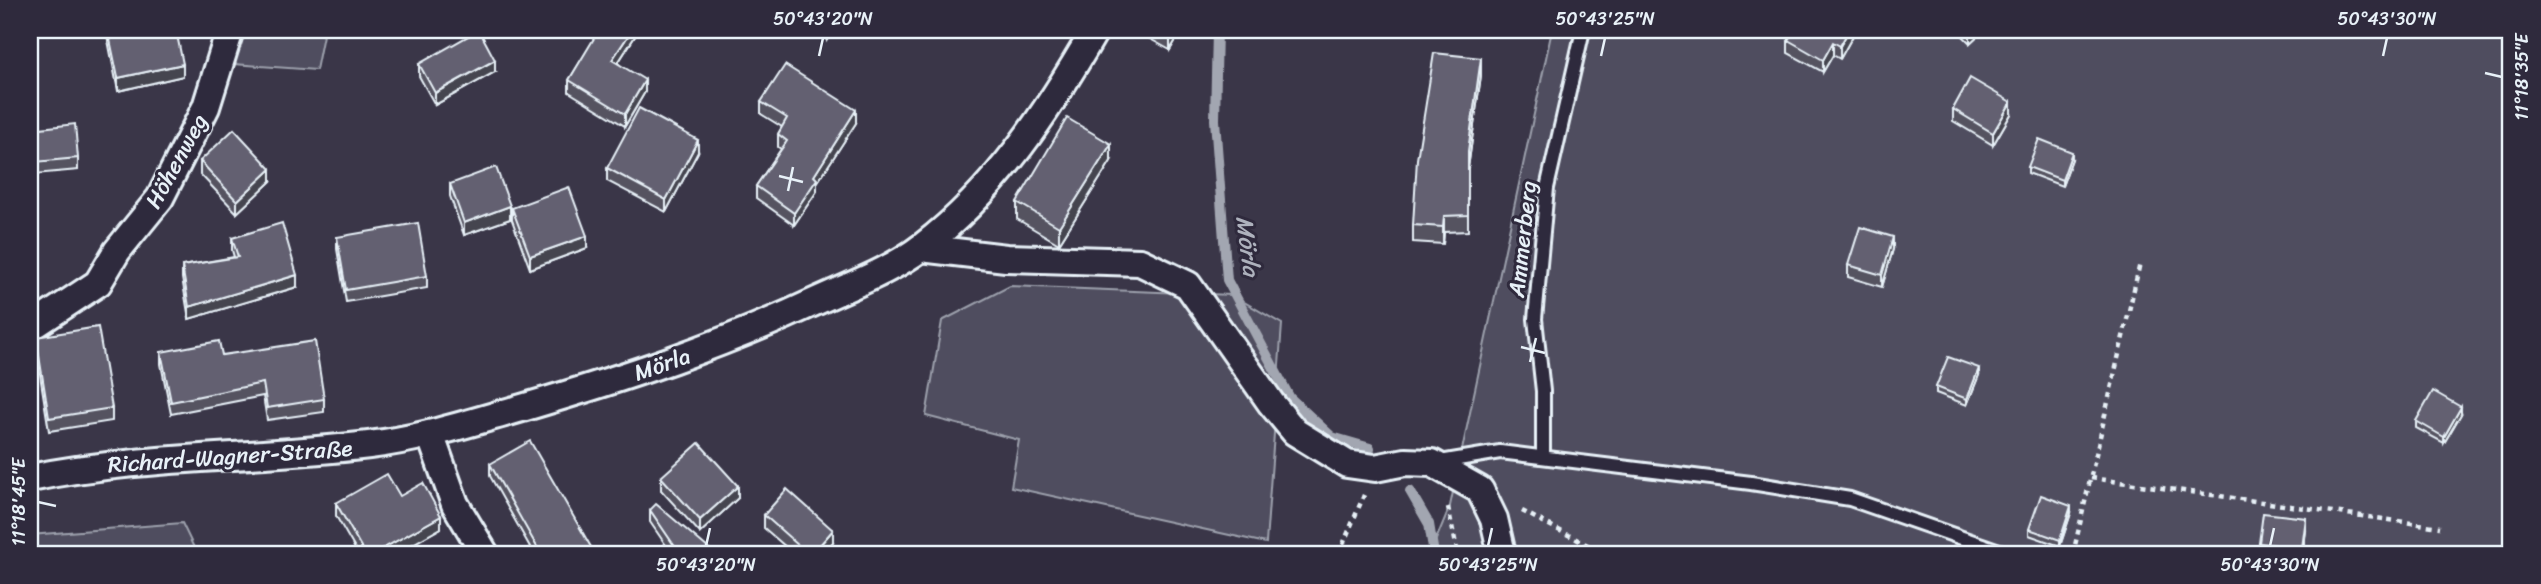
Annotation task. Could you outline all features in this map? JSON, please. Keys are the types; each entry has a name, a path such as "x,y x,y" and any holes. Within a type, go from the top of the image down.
{"street":[{"name":"Höhenweg","path":"30,328 98,283 117,251 160,198 206,107 230,30"},
{"name":"Mörla","path":"430,434 577,392 705,349 856,284 921,248 1001,172 1047,111 1095,30"},
{"path":"921,248 1006,258 1140,262 1188,285 1271,403 1295,432 1347,464 1375,468 1405,462 1432,463 1480,490 1494,519 1502,554"},
{"path":"430,434 455,504 485,554"},
{"name":"Richard-Wagner-Straße","path":"30,478 120,463 371,445 430,434"}],"lane":[{"name":"Ammerberg","path":"1543,457 1543,391 1535,319 1547,188 1583,30"},
{"path":"1432,463 1500,452 1751,483 1850,499 2008,554"}],"path":[{"path":"2074,554 2140,262"},
{"path":"1339,554 1375,468"},
{"path":"2091,478 2440,527"},
{"path":"1480,490 1605,554"}],"shaded area":[{"path":"241,30 324,30 316,70 234,64"},
{"path":"1552,30 2511,30 2511,554 1430,554 1450,506"},
{"path":"1010,286 1232,295 1282,324 1266,543 1011,487 1019,440 926,416 942,321"},
{"path":"182,523 197,554 30,554 30,535"}],"building":[{"path":"108,30 176,30 183,64 118,78"},
{"path":"479,30 495,60 435,93 419,64"},
{"path":"599,30 632,30 612,60 645,80 625,114 569,80"},
{"path":"1156,30 1175,30 1170,38"},
{"path":"1794,30 1849,30 1840,46 1833,42 1823,60 1788,40"},
{"path":"1434,53 1481,58 1468,151 1468,215 1444,216 1443,227 1413,225 1417,159"},
{"path":"785,65 856,110 814,176 817,179 794,213 756,186 787,141 778,134 787,118 761,102"},
{"path":"1970,78 2011,102 1993,133 1953,109"},
{"path":"639,108 698,140 666,200 607,168"},
{"path":"1067,118 1111,144 1059,227 1017,202"},
{"path":"75,124 78,158 35,162 32,129"},
{"path":"234,129 271,169 237,201 200,161"},
{"path":"2039,139 2072,152 2062,180 2028,167"},
{"path":"496,167 510,206 464,223 450,184"},
{"path":"569,187 587,236 530,256 512,208"},
{"path":"282,223 297,275 189,307 182,266 238,257 232,238"},
{"path":"418,223 427,276 346,290 337,237"},
{"path":"1860,227 1893,237 1882,275 1848,265"},
{"path":"98,327 112,408 49,418 36,337"},
{"path":"219,341 222,355 315,341 324,399 267,408 263,383 171,402 161,352"},
{"path":"1948,357 1979,368 1967,399 1936,387"},
{"path":"2433,391 2461,407 2444,437 2416,421"},
{"path":"530,441 595,554 541,554 490,464"},
{"path":"699,443 738,486 700,520 661,477"},
{"path":"387,474 400,496 423,483 441,516 373,554 365,554 336,503"},
{"path":"787,489 833,530 812,554 808,554 764,515"},
{"path":"2041,495 2071,506 2060,540 2029,529"},
{"path":"656,504 715,554 680,554 650,510"},
{"path":"2263,513 2306,518 2302,548 2259,543"}],"waterway":[{"name":"Mörla","path":"1217,30 1215,120 1227,280 1290,398 1332,437 1370,448"},
{"name":"Mörla","path":"1410,491 1429,524 1434,554"}]}
